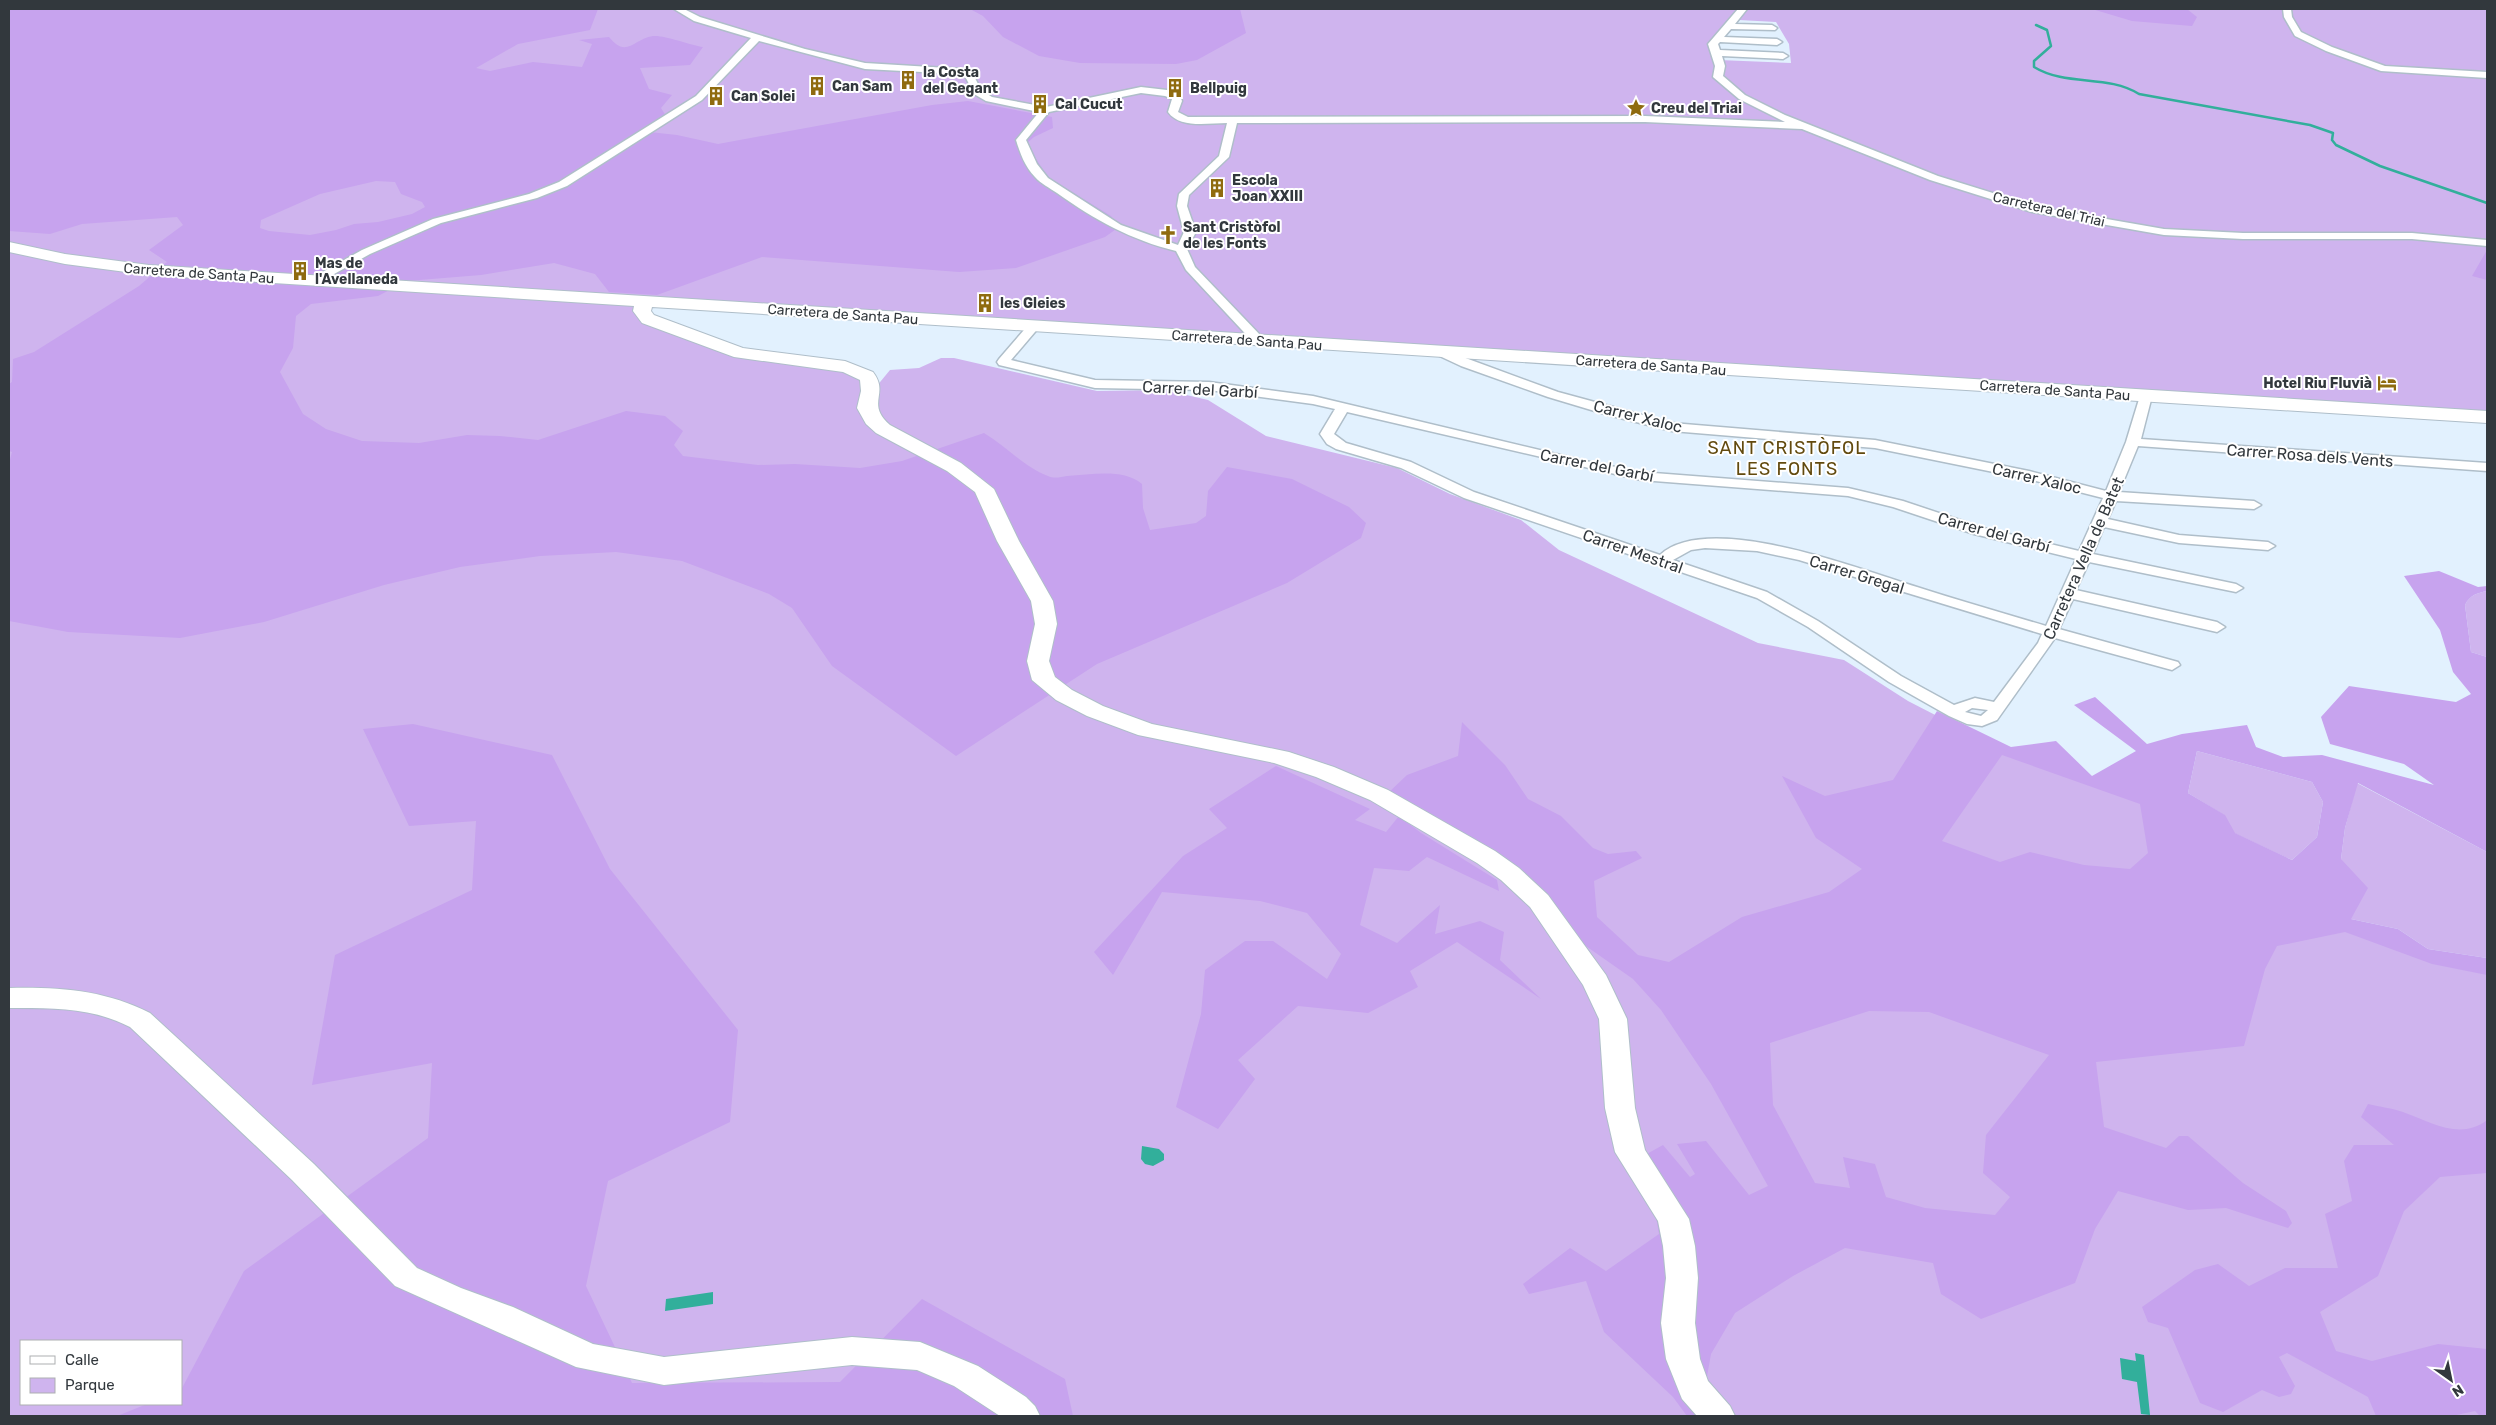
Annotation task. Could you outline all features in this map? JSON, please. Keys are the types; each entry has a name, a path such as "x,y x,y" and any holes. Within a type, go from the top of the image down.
{"street":[{"path":"678,9 697,19 865,66 961,71 969,74 977,92 989,99 1006,104 1046,110 1129,92 1151,90 1167,93 1177,98 1173,112 1177,117 1188,120 1645,119 1806,126"},
{"path":"1717,40 1743,9"},
{"path":"2287,9 2288,17 2298,34 2329,49 2384,69 2403,72 2487,75"},
{"path":"1730,26 1772,28"},
{"path":"314,281 366,252 437,221 533,196 563,184 699,98 757,37"},
{"path":"1717,40 1777,42"},
{"name":"Carretera del Triai","path":"1717,40 1713,44 1720,66 1718,77 1742,97 1781,117 1942,181 2014,204 2073,218 2174,232 2243,236 2412,236 2487,243"},
{"path":"1715,53 1783,56"},
{"path":"1046,110 1024,133 1021,140 1037,174 1090,213 1118,229 1181,249 1190,268 1258,340"},
{"path":"1181,249 1190,232 1182,206 1184,194 1224,157 1232,121"},
{"name":"Carretera de Santa Pau","path":"9,247 105,266 314,281 2487,417"},
{"path":"644,301 642,311 648,319 740,353 845,367 862,372 869,378 872,385 867,408 874,420 898,437 970,476 984,489 1008,541 1042,602 1046,624 1038,661 1044,680 1064,695 1096,711 1146,730 1280,757 1325,772 1379,795 1486,857 1510,874 1539,901 1596,982 1613,1019 1620,1108 1630,1152 1673,1219 1679,1246 1682,1278 1678,1323 1683,1359 1694,1388 1718,1416"},
{"name":"Carrer del Garbí","path":"1034,326 1003,362 1085,383 1209,386 1344,406 1619,472 1667,479 1813,488 1862,494 1981,531 2084,556 2236,588"},
{"name":"Carrer Xaloc","path":"1437,352 1494,374 1653,423 1693,430 1875,444 2028,474 2112,496 2254,505"},
{"name":"Carretera Vella de Batet","path":"1955,713 1971,720 1984,721 1991,717 2038,656 2050,634 2112,496 2132,442 2146,396"},
{"name":"Carrer Mestral","path":"1344,406 1327,434 1336,443 1400,462 1461,492 1762,594 1894,679 1955,713"},
{"name":"Carrer Rosa dels Vents","path":"2132,442 2487,467"},
{"path":"2100,522 2180,539 2268,546"},
{"name":"Carrer Gregal","path":"1663,561 1673,552 1693,545 1720,543 1759,548 1825,563 2050,634 2172,665"},
{"path":"2068,592 2217,627"},
{"path":"9,998 77,998 111,1006 140,1020 304,1172 406,1277 588,1357 664,1371 852,1351 920,1356 966,1376 1014,1407 1023,1416"}],"green space":[{"path":"9,9 2487,9 2487,415 660,299 649,312 660,321 749,352 858,368 876,387 890,370 919,368 941,358 954,358 1097,391 1165,390 1208,400 1266,436 1397,468 1450,494 1521,520 1559,550 1758,643 1844,660 1908,701 2013,755 2168,805 2194,858 2414,950 2487,968 2487,1416 9,1416","holes":["1739,20 1776,22 1789,44 1791,63 1719,60 1717,47"]},
{"path":"2487,591 2487,657 2471,652 2465,605 2474,595"},
{"path":"2197,751 2312,782 2323,802 2317,837 2292,860 2234,833 2224,815 2188,793"},
{"path":"2357,783 2487,852 2487,958 2428,949 2398,929 2351,919 2341,859 2345,828"}],"shaded area":[{"path":"9,9 598,9 590,30 518,44 476,68 490,71 533,62 582,67 592,44 579,40 609,37 621,47 630,46 653,36 703,47 690,65 640,68 649,89 672,95 661,108 666,116 640,131 677,135 718,144 932,105 968,101 1052,117 1053,128 1034,137 1026,144 1048,177 1111,216 1119,227 1105,237 1016,268 959,272 762,257 657,295 609,292 595,274 554,263 481,275 407,281 378,296 311,304 296,316 293,348 280,372 303,414 326,429 362,441 419,443 467,435 538,440 626,411 665,416 683,431 674,445 683,456 758,465 795,464 860,468 902,461 984,433 1023,462 1050,477 1116,474 1134,479 1142,484 1143,508 1150,530 1196,523 1206,516 1208,491 1227,467 1292,479 1349,507 1366,523 1361,538 1287,583 1097,664 956,756 832,666 792,608 769,594 682,561 616,552 540,556 460,567 384,585 264,622 180,638 68,632 9,621 9,463 12,452 9,451 9,384 12,382 13,359 34,352 139,286 167,262 149,250 183,225 177,217 82,224 50,234 9,231","holes":["376,181 395,182 401,194 422,202 425,207 412,214 378,222 354,224 310,235 269,231 260,228 261,220 320,194"]},
{"path":"970,9 1240,9 1246,33 1197,60 1176,64 1080,63 1039,56 1003,37 983,16"},
{"path":"2092,9 2187,9 2197,17 2192,26 2132,21"},
{"path":"2487,250 2487,280 2472,276"},
{"path":"2439,571 2478,587 2487,586 2487,591 2474,595 2465,605 2471,652 2487,657 2487,852 2358,783 2345,828 2341,859 2368,888 2351,919 2398,929 2428,949 2487,958 2487,975 2432,964 2345,932 2277,946 2265,969 2244,1046 2096,1062 2104,1127 2166,1148 2179,1136 2188,1136 2243,1183 2286,1211 2292,1223 2288,1228 2226,1208 2188,1210 2118,1191 2095,1229 2075,1283 1981,1319 1941,1294 1933,1263 1845,1248 1793,1276 1735,1313 1711,1354 1700,1416 1687,1416 1673,1397 1604,1332 1586,1281 1529,1294 1523,1284 1570,1248 1606,1271 1659,1234 1645,1155 1663,1145 1690,1177 1695,1174 1677,1144 1706,1141 1749,1195 1768,1186 1711,1084 1661,1010 1633,979 1573,937 1528,886 1386,795 1407,775 1458,756 1462,722 1505,765 1528,799 1561,816 1593,848 1608,854 1636,851 1642,858 1594,881 1597,917 1638,955 1669,962 1742,917 1829,892 1862,869 1816,838 1782,776 1825,796 1893,780 1937,711 2011,747 2056,741 2092,776 2136,751 2074,705 2095,697 2147,744 2182,734 2247,725 2256,747 2283,757 2322,755 2434,785 2404,764 2330,744 2321,717 2349,686 2456,702 2471,694 2453,672 2440,630 2404,576","holes":["2197,751 2312,782 2323,802 2317,837 2292,860 2235,833 2225,815 2188,793","2002,755 2140,804 2148,853 2130,869 2084,865 2030,852 2000,862 1942,841","1869,1011 1929,1012 2049,1055 1986,1135 1983,1173 2010,1197 1995,1215 1925,1208 1886,1197 1875,1164 1843,1157 1850,1188 1815,1183 1773,1105 1770,1043"]},
{"path":"413,724 552,755 610,869 738,1030 730,1122 608,1181 586,1286 632,1383 840,1382 922,1299 1065,1379 1073,1416 117,1416 144,1405 182,1405 182,1388 244,1271 428,1138 432,1063 312,1085 335,955 472,890 476,821 409,826 363,729"},
{"path":"1276,766 1370,809 1355,820 1386,832 1399,816 1421,833 1497,880 1499,891 1427,857 1409,871 1374,868 1360,925 1397,943 1440,905 1435,934 1480,921 1504,932 1500,960 1541,999 1457,942 1410,971 1418,987 1368,1013 1298,1006 1238,1060 1255,1079 1218,1129 1176,1107 1201,1014 1205,970 1245,941 1273,941 1327,979 1341,954 1307,913 1260,901 1162,892 1113,975 1094,952 1183,856 1227,828 1209,809"},
{"path":"2368,1104 2399,1111 2445,1128 2466,1129 2477,1126 2487,1120 2487,1173 2440,1177 2404,1211 2378,1276 2320,1312 2336,1351 2372,1361 2438,1344 2487,1349 2487,1416 2480,1416 2475,1411 2452,1416 2376,1416 2368,1397 2287,1353 2279,1357 2295,1386 2291,1394 2279,1397 2262,1390 2223,1412 2200,1403 2168,1328 2148,1322 2142,1307 2195,1270 2218,1264 2249,1286 2285,1268 2338,1268 2325,1214 2352,1201 2344,1161 2354,1145 2394,1145 2361,1117"},
{"path":"1142,1146 1159,1149 1164,1154 1164,1160 1153,1166 1145,1164 1141,1159"},
{"path":"713,1292 713,1304 665,1311 666,1299"},
{"path":"2135,1353 2144,1355 2150,1415 2141,1414 2137,1382 2122,1379 2120,1358 2136,1361"}],"waterway":[{"path":"2036,25 2047,30 2051,46 2034,61 2034,67 2047,73 2060,77 2114,84 2139,94 2310,125 2333,133 2332,140 2336,145 2380,166 2487,203"}],"place":[{"name":"la Costa del Gegant","path":"908,80"},
{"name":"Can Sam","path":"817,86"},
{"name":"Bellpuig","path":"1175,88"},
{"name":"Can Solei","path":"716,96"},
{"name":"Cal Cucut","path":"1040,104"},
{"name":"Creu del Triai","path":"1636,108"},
{"name":"Escola Joan XXIII","path":"1217,188"},
{"name":"Sant Cristòfol de les Fonts","path":"1168,235"},
{"name":"Mas de l'Avellaneda","path":"300,271"},
{"name":"les Gleies","path":"985,303"},
{"name":"Hotel Riu Fluvià","path":"2387,383"}],"district":[{"name":"SANT CRISTÒFOL LES FONTS","path":"1787,458"}]}
